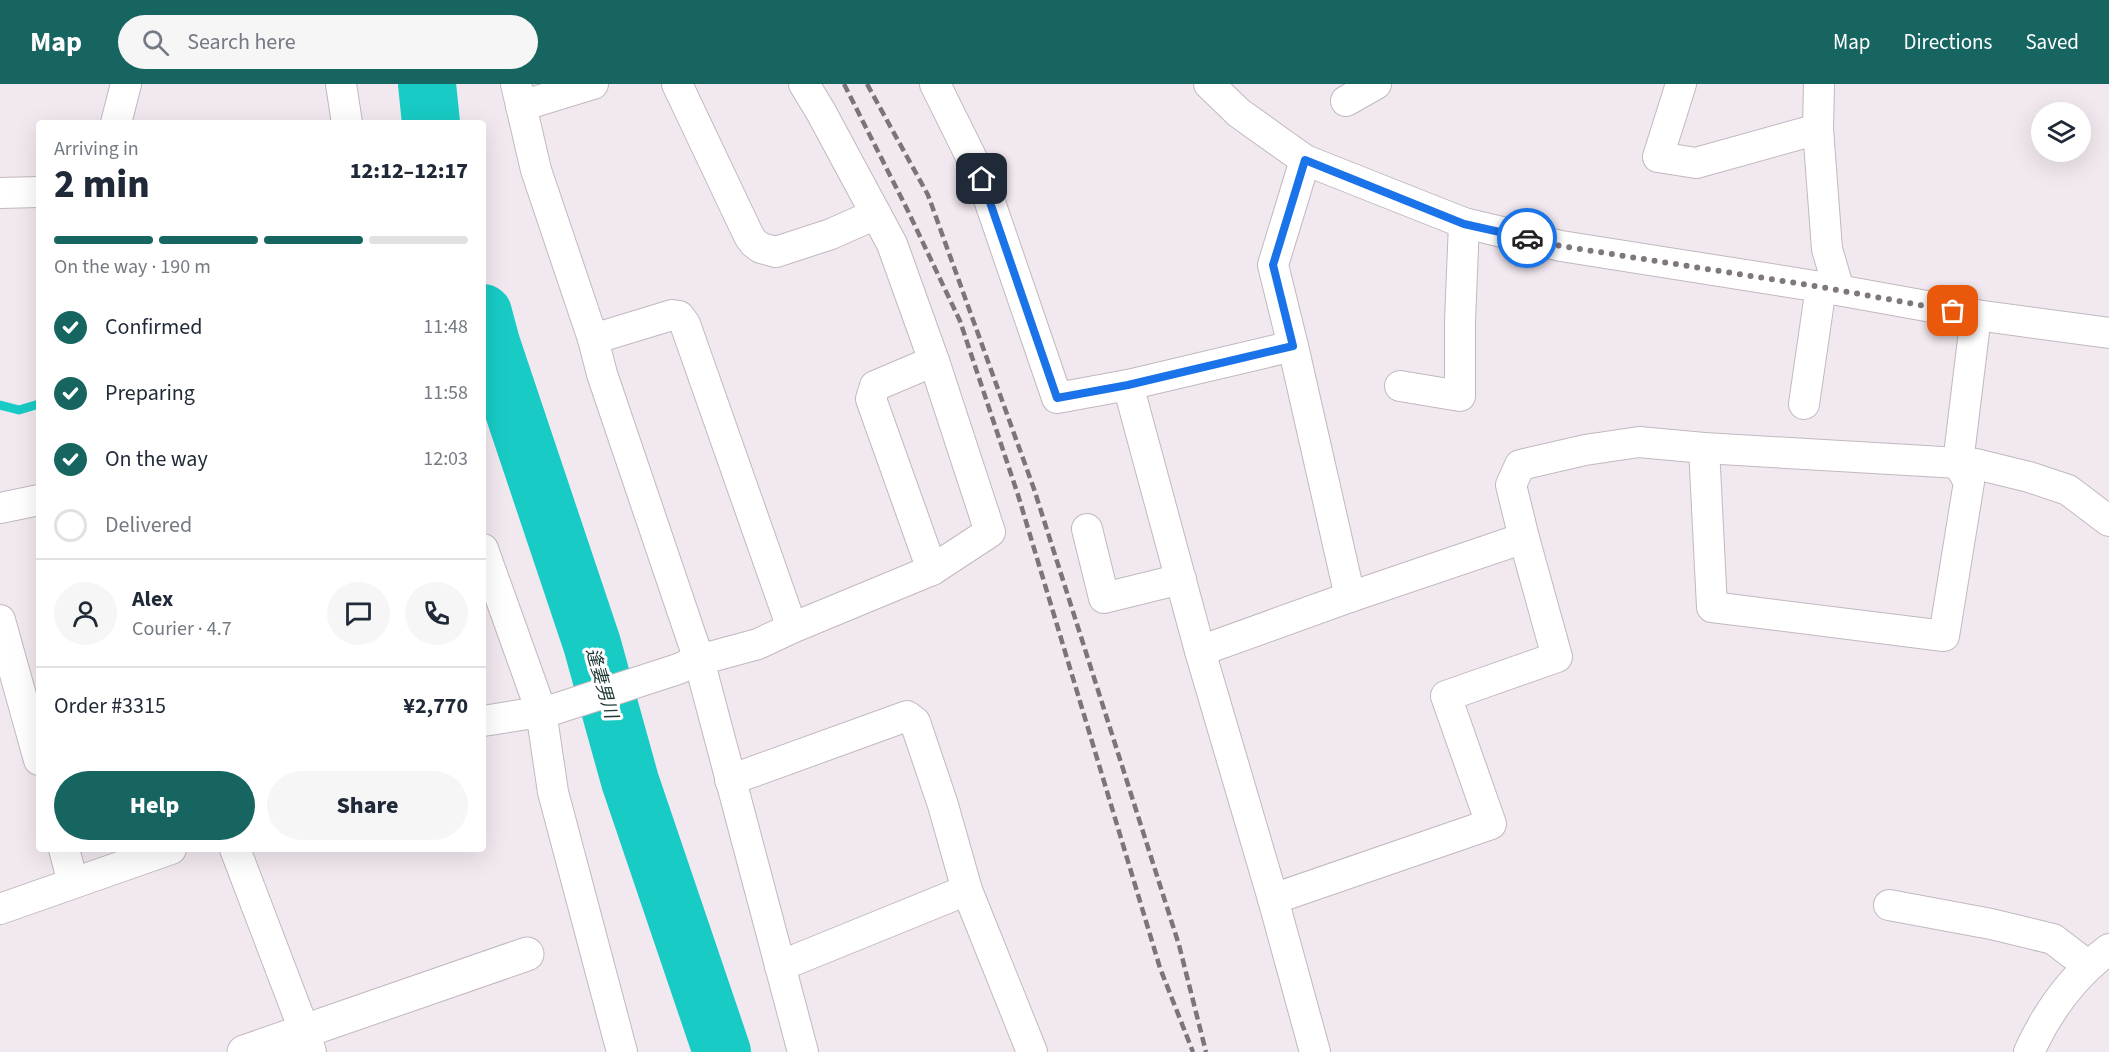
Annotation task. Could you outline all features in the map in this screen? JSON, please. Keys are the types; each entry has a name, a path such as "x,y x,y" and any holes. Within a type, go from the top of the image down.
{"street":[{"path":"117,120 126,84"},
{"path":"341,84 345,120"},
{"path":"593,84 518,95 536,170 593,339 688,664 730,780 803,1052"},
{"path":"677,84 749,236 761,248 776,252 831,234 876,214"},
{"path":"486,721 547,710 688,664 758,644 932,570 990,532 934,361 892,244 804,84"},
{"path":"935,84 982,179 1057,398 1128,385 1293,346"},
{"path":"1209,84 1239,112 1305,160 1464,224 1561,246 1976,315 2109,333"},
{"path":"1346,101 1376,84"},
{"path":"1682,84 1658,157 1696,163 1818,129"},
{"path":"1804,404 1830,289 1818,129 1819,84"},
{"path":"1305,160 1273,265 1350,597"},
{"path":"0,194 36,192"},
{"path":"1400,386 1460,396 1464,224"},
{"path":"593,339 672,315 679,316 685,324 792,628"},
{"path":"1704,448 1712,608 1944,636 1969,482 1958,463 1976,315"},
{"path":"932,570 870,399 875,386 934,361"},
{"path":"1128,385 1200,651 1273,899 1315,1052"},
{"path":"1273,899 1491,824 1446,696 1557,657 1511,485 1521,465 1585,450 1640,442 1958,463 1986,466 2068,490 2109,521"},
{"path":"0,508 36,501"},
{"path":"1087,529 1104,598 1181,579"},
{"path":"1200,651 1524,538"},
{"path":"486,557 547,710 553,792 622,1052"},
{"path":"0,620 36,749"},
{"path":"730,780 907,716 915,722 943,805 967,890 1032,1052"},
{"path":"65,852 73,883"},
{"path":"0,909 162,852"},
{"path":"236,852 308,1041"},
{"path":"780,966 967,890"},
{"path":"1889,905 1991,924 2053,939 2098,957 2048,1013 2029,1052"},
{"path":"244,1052 308,1041 527,954"}],"waterway":[{"name":"逢妻男川","path":"427,84 431,120"},
{"name":"逢妻男川","path":"486,324 592,644 630,781 722,1052"},
{"path":"0,405 19,410 36,405"}],"railway":[{"path":"844,84 960,321 1018,495 1160,968 1193,1052"},
{"path":"867,84 928,195 1034,489 1179,945 1206,1052"}],"way so far":[{"path":"1527,238 1561,246 1821,287 1953,311"}],"route":[{"path":"982,179 1057,398 1128,385 1293,346 1273,265 1305,160 1464,224 1527,238"}]}
